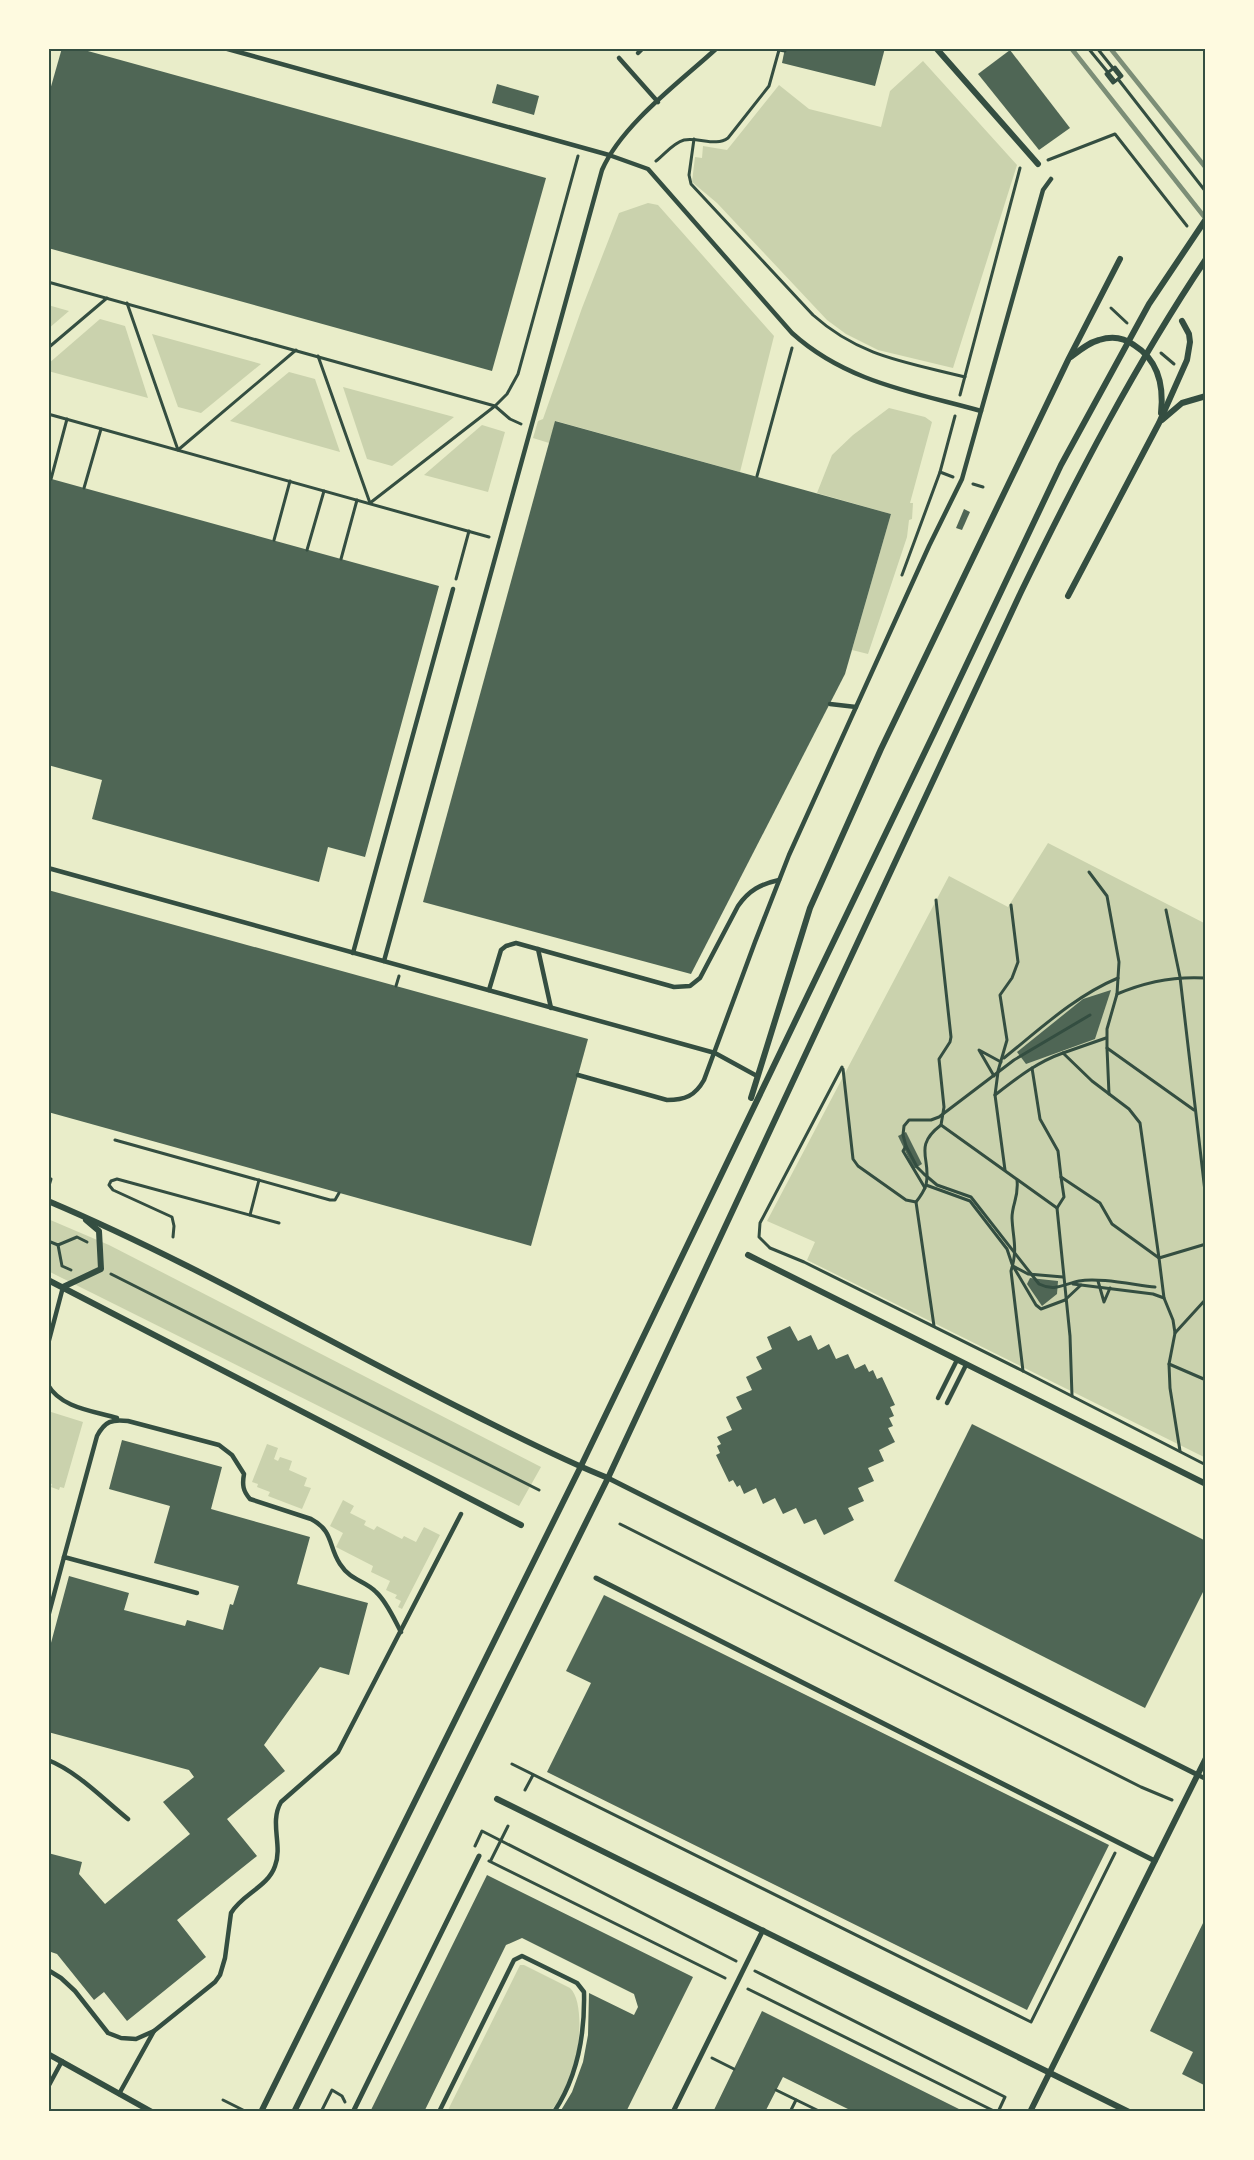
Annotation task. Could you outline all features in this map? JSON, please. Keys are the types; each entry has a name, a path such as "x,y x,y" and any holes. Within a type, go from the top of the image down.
{"street":[{"path":"936,48 1038,164"},
{"path":"261,2112 580,1468 925,753 1061,465 1144,315 1206,219"},
{"path":"751,1098 810,908 881,749 1069,358 1120,259"},
{"path":"294,2112 608,1478 1078,474 1168,316 1206,259"},
{"path":"1068,596 1159,423 1190,352 1189,334 1182,321"},
{"path":"1069,358 1086,345 1109,337 1128,341 1144,352 1157,369 1160,381 1162,402 1159,423"},
{"path":"1159,423 1182,403 1206,396"},
{"path":"48,1201 257,1302 383,1370 580,1468 608,1478 1198,1775"},
{"path":"63,1287 101,1269 99,1231 79,1214"},
{"path":"748,1256 1206,1484"},
{"path":"48,1280 521,1525"},
{"path":"596,1578 1155,1861"},
{"path":"1030,2112 1206,1758"},
{"path":"497,1799 1129,2112"},
{"path":"353,2112 479,1856"},
{"path":"673,2112 763,1930"},
{"path":"48,2054 152,2112"}],"lane":[{"path":"224,48 609,155 648,169 795,336 821,357 874,381 981,411"},
{"path":"638,53 643,48"},
{"path":"384,961 600,176 609,155 633,125 717,48"},
{"path":"619,58 658,102"},
{"path":"578,1075 667,1100 680,1100 698,1091 704,1080 779,879 855,707 962,479 1043,190 1052,179"},
{"path":"352,953 453,589"},
{"path":"830,704 855,707"},
{"path":"48,868 715,1053 757,1076"},
{"path":"489,990 498,957 506,946 516,943 674,987 690,986 700,978 744,897 762,884 779,879"},
{"path":"538,949 551,1008"},
{"path":"48,1344 63,1287"},
{"path":"938,1398 957,1360"},
{"path":"947,1402 966,1365"},
{"path":"48,1385 61,1400 128,1421 219,1445 232,1455 244,1474 242,1483 250,1499 320,1523 328,1533 339,1563 351,1578 377,1592 401,1632"},
{"path":"48,1617 97,1436 104,1425 113,1419 128,1421"},
{"path":"48,1970 75,1991 108,2033 121,2038 136,2039 154,2031 215,1982 220,1975 225,1958 231,1913 235,1906 266,1881 278,1859 275,1821 277,1809 281,1802 338,1752 461,1514"},
{"path":"64,1557 196,1593"},
{"path":"48,1760 63,1767 128,1819"},
{"path":"1198,1775 1206,1779"},
{"path":"439,2112 514,1960 522,1956 578,1983 584,1992 579,2057 569,2085 554,2112"},
{"path":"119,2094 154,2031"},
{"path":"48,2086 62,2061"}],"path":[{"path":"1088,48 1117,79 1206,192"},
{"path":"1097,48 1117,79"},
{"path":"663,155 679,142 694,139 720,143 728,138 769,86 780,49 784,51"},
{"path":"1115,67 1122,76 1117,79 1113,83 1106,74 1115,67"},
{"path":"1038,164 1114,134 1192,232"},
{"path":"694,139 689,175 691,184 826,327 853,344 883,357 965,377"},
{"path":"370,503 507,394 518,374 580,147"},
{"path":"899,580 940,472 1020,168"},
{"path":"48,282 495,405 513,421 531,427"},
{"path":"48,348 107,298"},
{"path":"127,303 178,450"},
{"path":"757,476 795,336"},
{"path":"178,450 296,350"},
{"path":"318,356 370,503"},
{"path":"48,414 500,540"},
{"path":"51,479 67,419"},
{"path":"84,488 101,429"},
{"path":"274,540 290,481"},
{"path":"308,550 324,490"},
{"path":"341,559 357,500"},
{"path":"453,589 469,531"},
{"path":"1089,873 1107,896 1119,962 1117,994 1109,1018 1106,1038 1109,1094"},
{"path":"934,1327 916,1202 925,1187 927,1174 924,1148 931,1133 941,1125 944,1112 939,1059 951,1037 936,900"},
{"path":"1005,1171 995,1095 1007,1040 1000,994 1012,978 1018,962 1011,905"},
{"path":"1166,910 1180,977 1206,1200"},
{"path":"1002,1059 1077,1000 1096,987 1119,977"},
{"path":"1117,994 1158,980 1180,977 1206,978"},
{"path":"1090,1015 1041,1042 939,1117 931,1120 909,1120 903,1130 906,1146 917,1167 931,1181 971,1197 1039,1284 1061,1288 1086,1280 1155,1287"},
{"path":"995,1095 1032,1067 1047,1059 1106,1038"},
{"path":"1107,1048 1194,1110"},
{"path":"994,1076 979,1050 1007,1066"},
{"path":"1063,1053 1136,1116 1140,1123 1164,1298 1173,1320 1175,1334 1169,1364 1170,1388 1180,1452"},
{"path":"916,1202 906,1200 858,1166 853,1159 842,1067 760,1223 759,1237 770,1248 804,1262 1206,1465"},
{"path":"1032,1067 1040,1119 1058,1151 1064,1197 1057,1208 1070,1336 1072,1396"},
{"path":"944,1112 999,1071"},
{"path":"941,1125 1057,1208"},
{"path":"115,1140 330,1200 335,1200 339,1193"},
{"path":"906,1146 903,1151 925,1187 970,1201 1007,1249 1013,1266 1039,1308 1044,1309 1065,1300 1081,1285"},
{"path":"1061,1177 1100,1203 1112,1224 1159,1258"},
{"path":"48,1189 51,1179"},
{"path":"173,1237 172,1217 113,1190 109,1185 111,1181 117,1179 279,1223"},
{"path":"1017,1179 1018,1196 1012,1218 1016,1256 1011,1271 1023,1371"},
{"path":"250,1215 259,1180"},
{"path":"48,1241 58,1245 77,1237 96,1246"},
{"path":"1159,1258 1206,1244"},
{"path":"58,1245 62,1266 71,1270"},
{"path":"767,1254 770,1248"},
{"path":"1013,1266 1028,1274 1063,1277"},
{"path":"101,1269 539,1490"},
{"path":"1098,1281 1104,1302 1110,1288"},
{"path":"1064,1282 1153,1294 1164,1298"},
{"path":"1175,1334 1206,1299"},
{"path":"1169,1364 1206,1380"},
{"path":"620,1524 1141,1787 1183,1805"},
{"path":"512,1764 1032,2022 1120,1843"},
{"path":"525,1790 533,1775"},
{"path":"490,1862 508,1826"},
{"path":"472,1852 482,1831 1005,2097 998,2112"},
{"path":"702,2053 734,2069"},
{"path":"321,2112 332,2090 342,2096 345,2105"},
{"path":"776,2090 821,2112"},
{"path":"223,2100 243,2110"},
{"path":"790,2112 796,2100"}],"green space":[{"path":"923,61 1017,165 953,368 878,350 846,334 827,320 717,203 692,182 695,157 702,158 703,146 727,150 779,85 809,109 881,127 890,91"},
{"path":"648,203 658,205 774,336 740,472 556,421 549,443 533,438 538,421 543,419 582,308 619,213"},
{"path":"48,305 69,311 48,329"},
{"path":"100,319 125,326 148,398 48,371 48,364"},
{"path":"152,334 261,364 201,413 178,407"},
{"path":"289,372 315,379 340,452 230,421"},
{"path":"343,387 454,417 392,466 367,459"},
{"path":"889,408 925,417 932,422 910,503 913,503 912,519 909,520 907,537 868,654 852,650 891,514 817,493 832,455 853,435"},
{"path":"482,425 505,432 488,492 424,475"},
{"path":"1048,843 1206,924 1206,1458 807,1260 815,1242 767,1221 949,876 1008,907"},
{"path":"48,1219 109,1245 541,1467 519,1506 48,1271"},
{"path":"48,1411 83,1422 64,1488 60,1487 59,1490 48,1483"},
{"path":"267,1444 278,1448 274,1459 278,1461 280,1457 292,1461 289,1470 307,1478 304,1486 311,1488 302,1509 268,1496 270,1492 257,1487 258,1484 252,1482"},
{"path":"343,1500 354,1506 350,1513 366,1521 364,1525 374,1530 377,1526 402,1539 404,1536 416,1542 424,1527 440,1535 402,1609 398,1607 401,1601 395,1598 397,1595 386,1590 390,1581 371,1572 373,1566 336,1547 343,1533 330,1526"},
{"path":"520,1965 570,1988 575,1995 579,2015 579,2040 575,2063 567,2087 550,2112 447,2112"}],"building":[{"path":"62,48 77,48 546,178 492,371 48,248 48,97"},
{"path":"785,48 885,48 875,86 782,63"},
{"path":"1010,50 1070,128 1039,150 978,74"},
{"path":"497,84 539,96 534,115 492,103"},
{"path":"555,421 891,514 845,674 691,974 423,902"},
{"path":"48,478 439,586 365,857 328,847 319,882 92,819 102,780 48,765"},
{"path":"964,509 970,512 962,530 956,528"},
{"path":"48,890 588,1039 531,1246 48,1112"},
{"path":"1111,990 1095,1039 1026,1064 1017,1052 1083,999"},
{"path":"906,1132 922,1164 914,1169 898,1136"},
{"path":"1030,1278 1058,1281 1057,1294 1042,1306 1027,1284"},
{"path":"790,1326 798,1341 811,1335 818,1350 829,1344 836,1359 848,1354 855,1369 865,1364 869,1372 873,1370 877,1379 882,1377 895,1405 890,1407 894,1416 889,1418 893,1426 888,1428 895,1442 879,1450 884,1461 868,1468 874,1481 858,1488 864,1501 848,1508 854,1520 824,1535 816,1519 804,1524 796,1508 783,1514 775,1498 763,1504 756,1488 744,1494 740,1485 737,1487 733,1480 729,1482 716,1455 720,1453 717,1446 721,1444 717,1437 732,1430 726,1417 742,1409 736,1397 752,1390 746,1377 762,1369 756,1357 772,1349 767,1337"},
{"path":"972,1424 1206,1541 1206,1586 1145,1708 894,1581"},
{"path":"122,1440 222,1467 211,1509 310,1537 297,1584 368,1603 349,1675 320,1667 264,1745 285,1771 227,1819 257,1856 177,1920 206,1957 127,2021 104,1992 94,2000 57,1954 48,1951 48,1853 82,1862 79,1874 105,1904 190,1834 163,1802 194,1777 189,1770 48,1732 48,1654 69,1576 129,1593 124,1610 185,1626 187,1620 223,1630 230,1604 233,1605 239,1586 154,1563 170,1506 109,1489"},
{"path":"604,1595 1109,1845 1027,2010 547,1772 591,1683 566,1671"},
{"path":"487,1875 693,1977 626,2112 560,2112 572,2092 583,2062 588,2035 589,1993 634,2015 638,2007 634,1994 522,1938 506,1945 424,2112 370,2112"},
{"path":"1206,1917 1206,2086 1182,2074 1193,2052 1150,2031"},
{"path":"762,2011 965,2112 854,2112 783,2077 765,2112 713,2112"}],"railway":[{"path":"1071,48 1206,219"},
{"path":"1110,48 1206,168"}]}
